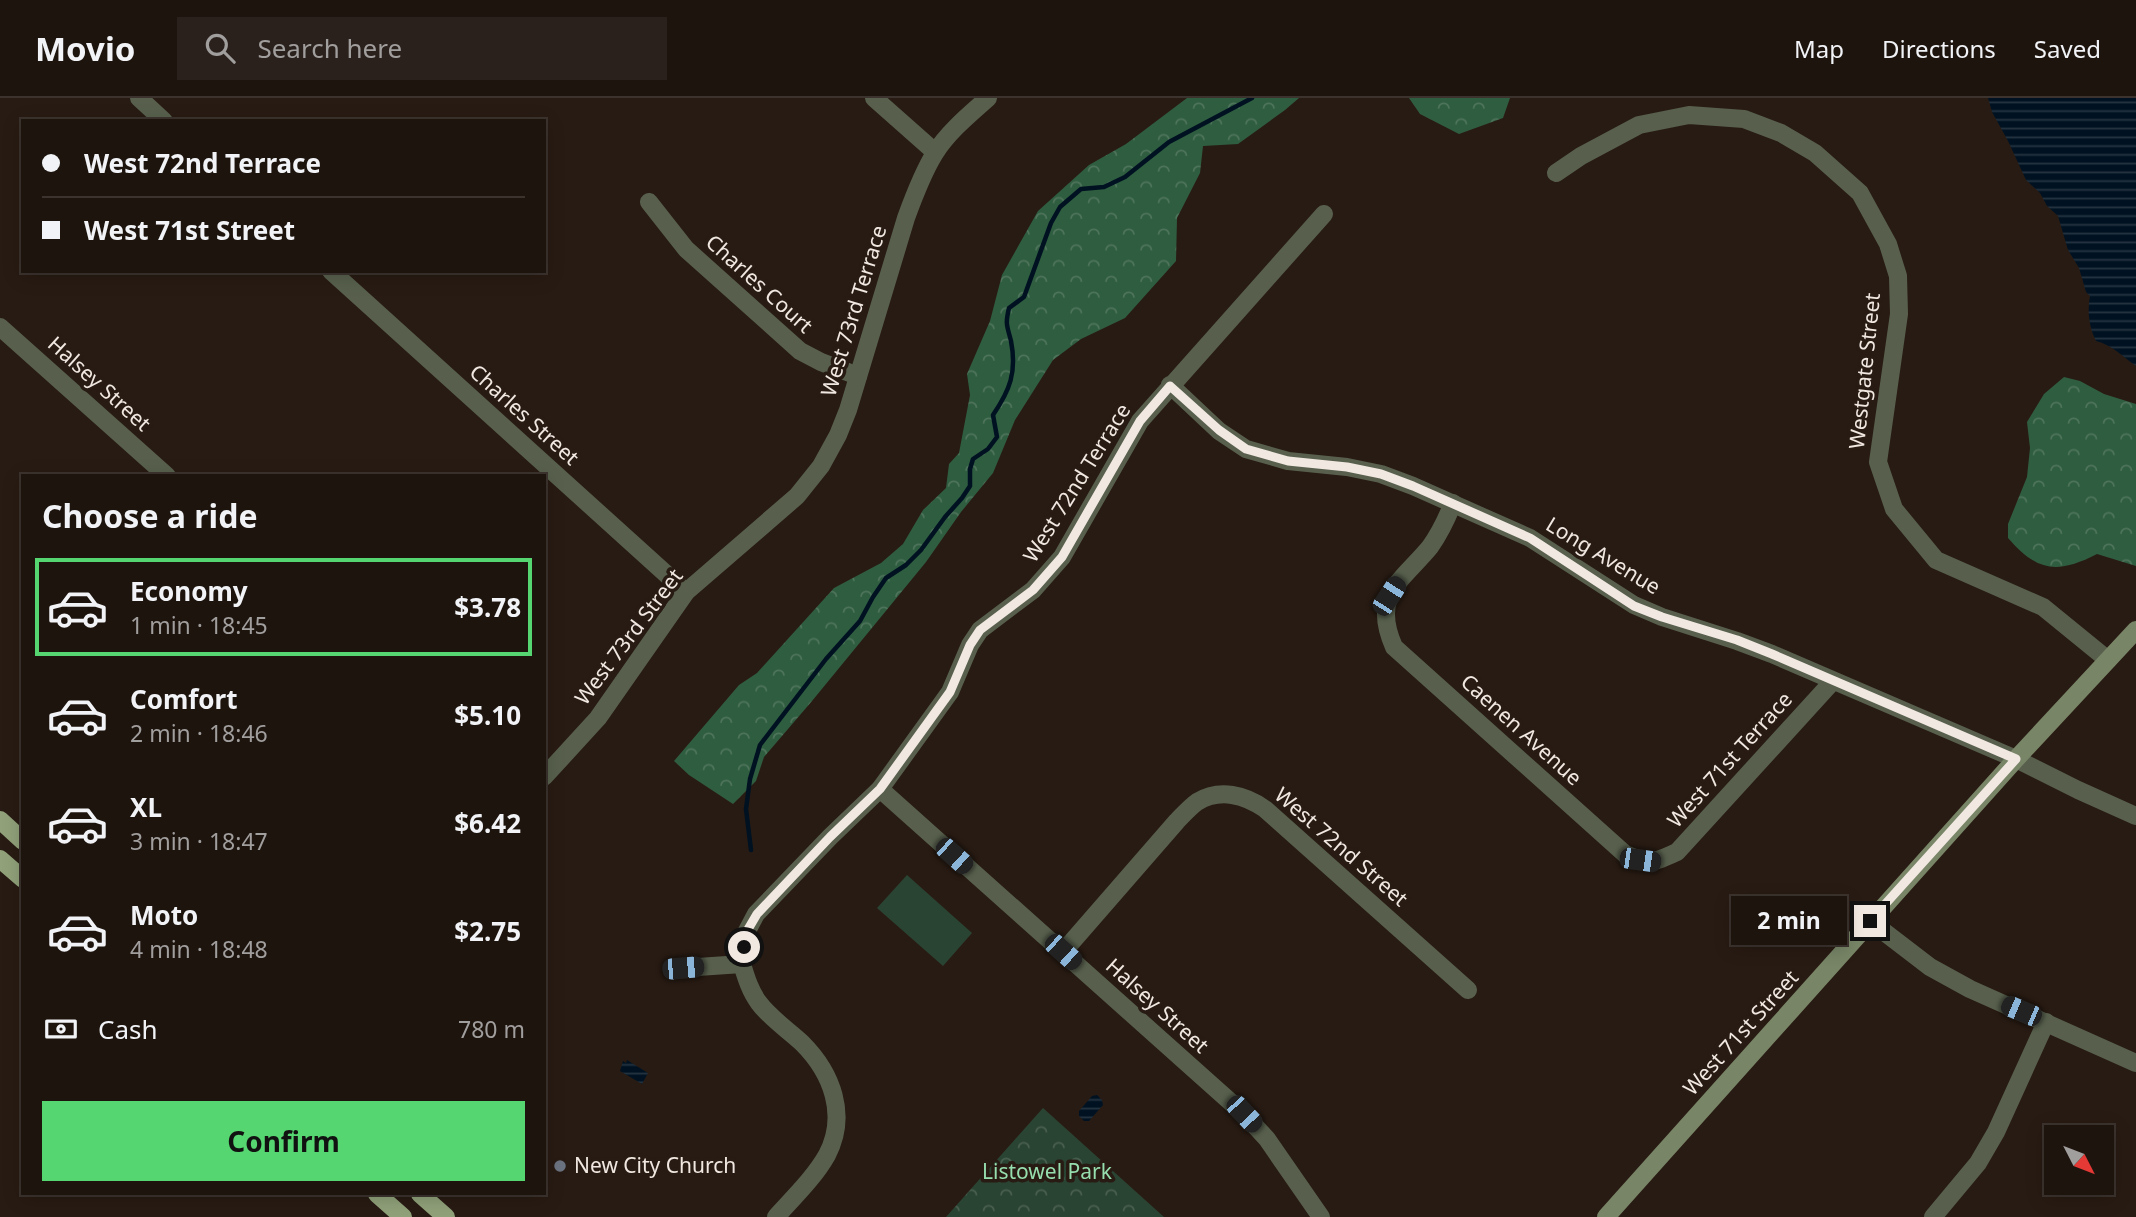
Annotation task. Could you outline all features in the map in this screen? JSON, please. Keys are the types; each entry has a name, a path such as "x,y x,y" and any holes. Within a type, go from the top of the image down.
{"main road":[{"path":"0,820 21,839"},
{"path":"0,859 21,877"},
{"path":"378,1195 403,1217"},
{"path":"421,1195 446,1217"}],"street":[{"path":"139,98 162,119"},
{"path":"874,98 936,152"},
{"name":"West 73rd Terrace","path":"756,532 797,496 821,466 838,435 915,193 936,152 988,98"},
{"name":"Westgate Street","path":"1556,173 1581,156 1639,125 1689,115 1744,119 1782,134 1815,153 1860,193 1888,244 1898,276 1899,314 1878,462 1894,509 1936,560 2043,607 2108,660"},
{"name":"Charles Court","path":"649,202 686,249 800,351 858,376"},
{"name":"West 72nd Terrace","path":"742,964 747,931 757,914 880,789 950,692 970,645 980,630 1033,590 1062,557 1140,421 1324,214"},
{"name":"Charles Street","path":"333,273 686,592"},
{"name":"Halsey Street","path":"0,327 165,474"},
{"name":"Long Avenue","path":"1170,386 1219,430 1246,449 1288,461 1347,467 1381,474 1453,503 1546,547 1634,606 1737,640 2016,759 2136,816"},
{"name":"Caenen Avenue","path":"1453,503 1443,527 1430,547 1402,575 1389,596 1385,616 1387,631 1394,646 1625,854 1654,862"},
{"name":"West 73rd Street","path":"546,775 598,718 686,592 756,532"},
{"name":"West 71st Street","path":"1606,1217 2016,759 2136,630"},
{"name":"West 71st Terrace","path":"1654,862 1677,852 1833,681"},
{"name":"Halsey Street","path":"880,789 1244,1114 1267,1139 1321,1217"},
{"name":"West 72nd Street","path":"1063,952 1177,821 1198,802 1216,795 1234,794 1252,800 1265,809 1468,990"},
{"path":"1870,921 1930,967 1970,989 2136,1063"},
{"path":"683,968 742,964 751,990 760,1004 814,1055 827,1075 835,1096 837,1113 827,1154 808,1181 776,1217"},
{"path":"1933,1217 1978,1163 1996,1132 2046,1022"}],"green space":[{"path":"1187,98 1299,98 1238,144 1203,146 1200,173 1177,218 1176,261 1125,318 1081,339 1053,360 1015,420 993,473 961,512 926,562 764,757 756,781 733,804 689,775 674,761 739,685 757,673 834,588 881,563 903,544 923,510 946,488 949,464 959,453 970,395 967,374 990,321 1002,275 1038,211 1089,165 1126,144"},
{"path":"1409,98 1510,98 1503,118 1459,134 1420,114"},
{"path":"2064,377 2136,404 2136,566 2097,554 2070,565 2048,566 2028,557 2008,538 2008,524 2027,477 2030,448 2027,422 2044,394"},
{"path":"907,875 972,933 943,966 877,908"},
{"name":"Listowel Park","path":"1043,1108 1164,1217 946,1217"}],"water":[{"path":"1988,98 2136,98 2136,366 2112,348 2096,341 2089,319 2090,296 2086,292 2079,268 2068,250 2058,216 2026,180 1992,112"},
{"path":"627,1060 648,1073 642,1084 620,1071 623,1061 626,1063"},
{"path":"1097,1095 1103,1105 1089,1121 1084,1121 1079,1116 1079,1111 1092,1096"}],"waterway":[{"path":"751,850 746,809 750,779 760,745 826,659 860,621 886,578 906,565 921,550 962,498 970,486 973,459 988,449 997,437 993,415 1008,389 1013,362 1007,322 1009,308 1024,297 1051,223 1060,207 1081,189 1104,187 1125,177 1169,142 1252,98"}],"place":[{"name":"New City Church","path":"560,1166"}],"route":[{"path":"744,947 747,931 757,914 880,789 950,692 970,645 980,630 1033,590 1062,557 1140,421 1170,386 1219,430 1246,449 1288,461 1347,467 1381,474 1413,486 1530,538 1634,606 1772,654 2016,759 1870,921"}]}
